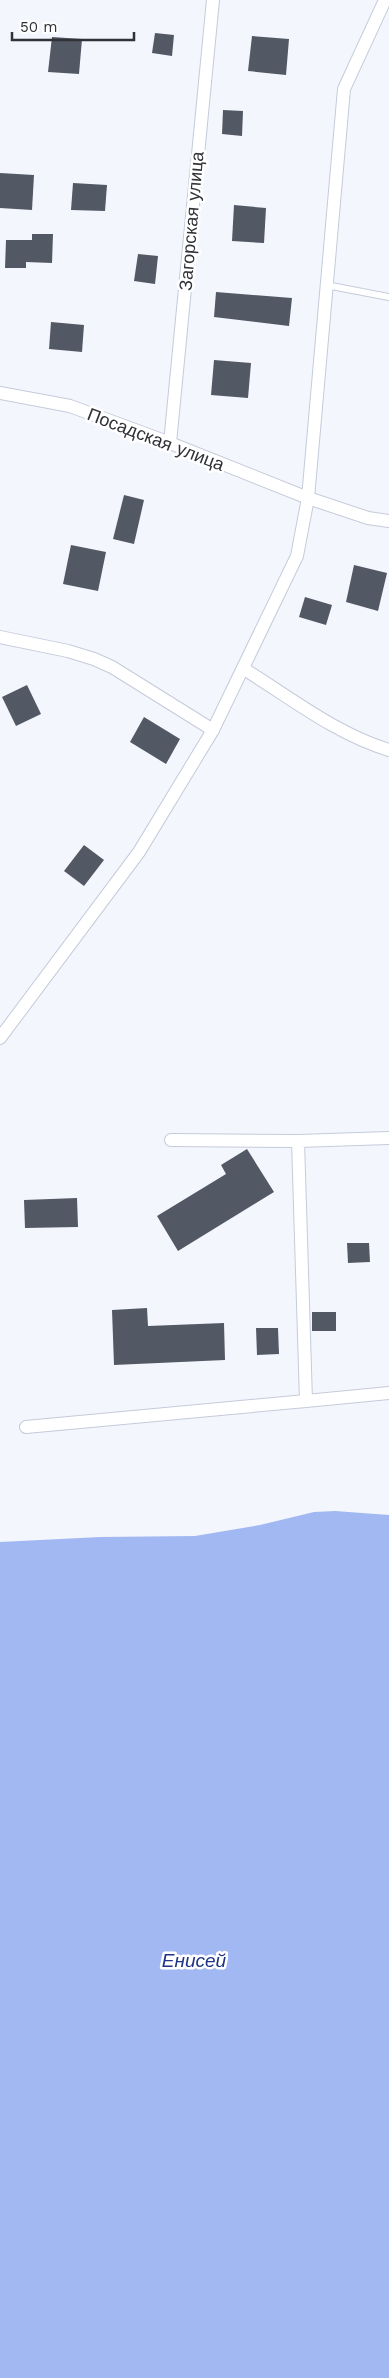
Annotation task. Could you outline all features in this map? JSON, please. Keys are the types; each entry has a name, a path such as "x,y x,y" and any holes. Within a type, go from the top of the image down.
{"street":[{"name":"Загорская улица","path":"170,443 213,0"},
{"path":"0,1038 139,852 213,730 297,556 308,498 344,89 385,0"},
{"name":"Посадская улица","path":"0,393 70,406 170,443 308,498 368,518 389,521"},
{"path":"0,637 68,651 94,659 112,667 213,730"},
{"path":"244,669 334,727 362,742 389,750"},
{"path":"171,1140 298,1141 389,1138"},
{"path":"298,1141 306,1401"},
{"path":"26,1427 389,1393"}],"lane":[{"path":"326,285 389,297"}],"water":[{"name":"Енисей","path":"335,1511 389,1515 389,2378 0,2378 0,1542 100,1537 195,1536 260,1525 314,1512"}],"building":[{"path":"155,33 174,35 172,56 152,53"},
{"path":"252,36 289,39 286,75 248,71"},
{"path":"52,37 82,39 79,74 48,72"},
{"path":"223,110 243,111 242,136 222,134"},
{"path":"0,173 34,175 32,210 0,208"},
{"path":"73,183 107,185 105,211 71,210"},
{"path":"234,205 266,208 264,243 232,241"},
{"path":"32,234 53,234 52,263 26,262 26,268 5,268 6,240 32,240"},
{"path":"138,254 158,256 155,284 134,281"},
{"path":"216,292 292,298 289,326 214,317"},
{"path":"51,322 84,325 82,352 49,349"},
{"path":"214,360 251,363 248,398 211,395"},
{"path":"124,495 144,500 134,544 113,539"},
{"path":"71,545 106,552 98,591 63,584"},
{"path":"354,565 387,573 378,611 346,602"},
{"path":"305,597 332,605 326,625 299,617"},
{"path":"27,685 41,714 16,726 2,697"},
{"path":"144,717 180,739 166,764 130,742"},
{"path":"84,845 104,860 84,886 64,871"},
{"path":"247,1149 274,1192 178,1251 157,1216 226,1174 221,1165"},
{"path":"77,1198 78,1227 25,1228 24,1200"},
{"path":"347,1243 369,1243 370,1262 348,1263"},
{"path":"147,1308 148,1326 224,1323 225,1360 114,1365 112,1310"},
{"path":"312,1312 336,1312 336,1331 312,1331"},
{"path":"256,1328 278,1328 279,1354 257,1355"}]}
